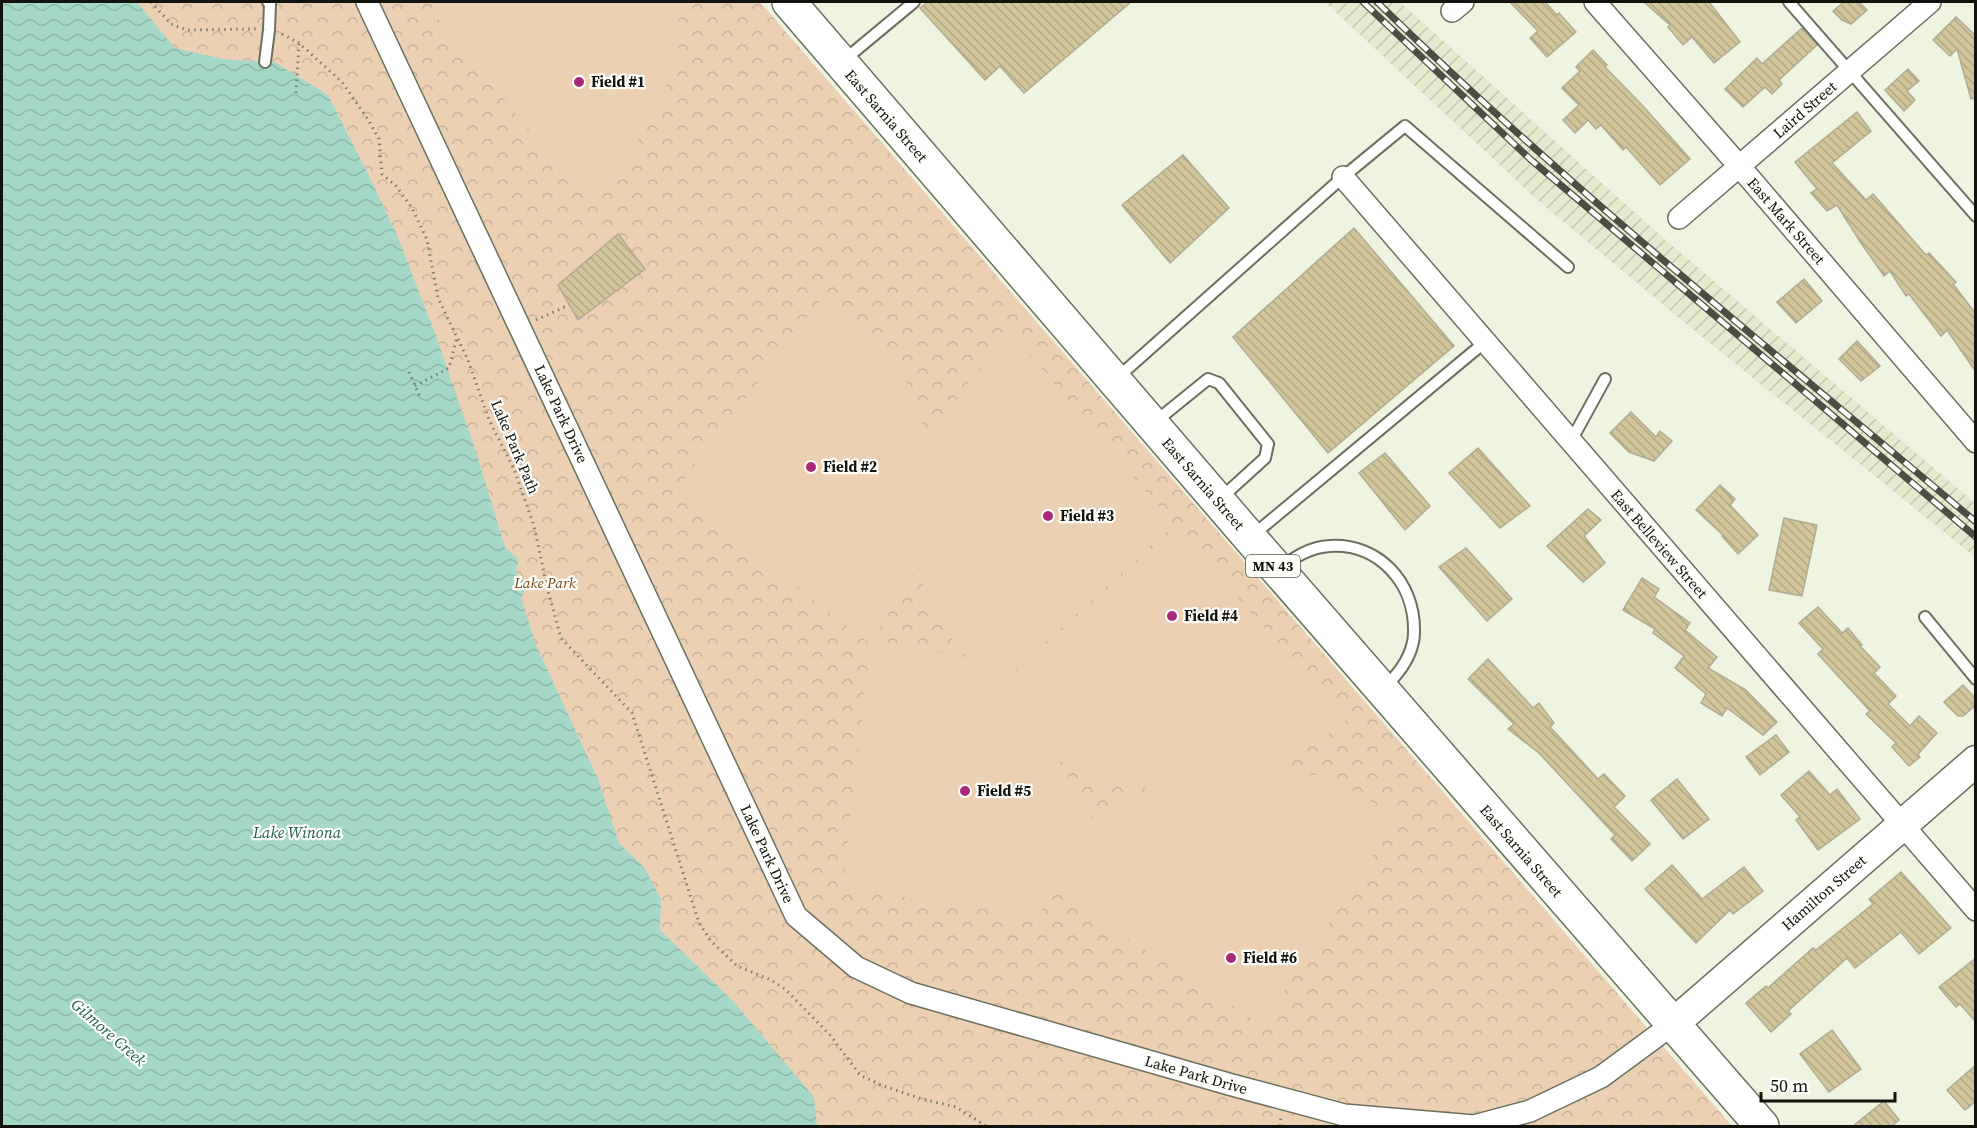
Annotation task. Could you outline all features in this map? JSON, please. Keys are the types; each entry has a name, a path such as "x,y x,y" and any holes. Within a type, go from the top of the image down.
{"main road":[{"name":"East Sarnia Street","path":"789,2 1277,570 1762,1126"}],"street":[{"name":"Lake Park Drive","path":"367,2 796,916 856,967 911,993 1232,1085 1344,1115 1415,1124 1474,1126 1530,1111 1601,1077 1672,1024"},
{"name":"East Mark Street","path":"1595,2 1976,442"},
{"name":"Laird Street","path":"1679,218 1930,2"},
{"name":"East Belleview Street","path":"1343,177 1976,910"},
{"name":"Hamilton Street","path":"1672,1024 1976,761"}],"lane":[{"path":"265,62 269,30 270,3 268,2"},
{"path":"840,63 914,2"},
{"path":"1789,2 1976,216"},
{"path":"1114,381 1343,177 1405,126 1568,267"},
{"path":"1250,538 1485,342"},
{"path":"1152,425 1208,379 1219,383 1268,444 1265,458 1218,501"},
{"path":"1571,441 1605,379"},
{"path":"1277,570 1301,553 1329,546 1359,549 1385,563 1404,585 1414,613 1414,642 1402,669 1382,691"},
{"path":"1925,617 1976,679"}],"path":[{"name":"Lake Park Path","path":"152,2 171,24 187,30 260,29 279,32 299,43 342,82 369,121 379,139 382,174 396,186 412,208 427,240 438,298 468,360 489,420 514,469 534,526 561,638 632,713 699,924 711,941 737,966 771,980 785,989 830,1035 860,1075 922,1099 956,1107 986,1126"},
{"path":"296,93 299,43"},
{"path":"520,327 569,305"},
{"path":"415,386 449,368 457,337"},
{"path":"409,372 421,399"}],"shaded area":[{"path":"1325,2 1400,2 1662,237 1975,503 1975,557 1685,323 1535,198"}],"green space":[{"name":"Lake Park","path":"2,2 760,2 1732,1126 2,1126"},
{"name":"Field #1","path":"451,2 679,2 678,55 658,108 624,164 584,197 436,16"},
{"path":"827,291 898,361 929,443 969,381 1013,336 1174,524 993,691 997,696 1183,536 1346,720 1323,738 1266,771 1327,776 1398,817 1262,1025 1054,891 1038,917 843,888 870,644 675,491","holes":["915,570 948,633 973,666 912,642 870,644","1059,761 1102,779 1148,789 1094,821"]}],"water":[{"name":"Lake Winona","path":"2,2 137,2 175,48 223,59 273,61 328,95 397,235 435,333 477,455 505,547 519,560 516,570 528,585 521,598 536,645 598,779 619,843 644,867 661,899 660,930 732,1000 814,1097 817,1126 2,1126"}],"building":[{"path":"928,2 1131,2 1024,93 1000,66 985,80 920,8"},
{"path":"1510,2 1545,2 1557,15 1559,13 1576,32 1547,57 1530,38 1538,31"},
{"path":"1644,2 1709,2 1740,42 1714,63 1692,37 1683,45 1668,27 1670,25"},
{"path":"1844,2 1859,2 1867,10 1851,24 1842,20 1833,11"},
{"path":"1956,17 1976,36 1976,98 1971,99 1957,49 1950,56 1933,40"},
{"path":"1802,28 1817,45 1779,80 1782,84 1772,94 1765,87 1743,107 1725,89 1757,58 1762,64"},
{"path":"1593,50 1607,65 1605,67 1690,159 1660,185 1626,147 1623,150 1601,125 1596,129 1588,120 1575,133 1563,120 1579,105 1562,88 1580,71 1576,67"},
{"path":"1908,69 1919,81 1907,91 1915,100 1904,111 1885,90"},
{"path":"1857,112 1871,131 1832,163 1866,200 1873,194 1926,255 1929,253 1956,282 1953,284 1976,314 1976,372 1947,330 1941,336 1909,294 1906,296 1890,271 1884,276 1837,205 1827,211 1811,193 1817,189 1795,162"},
{"path":"1183,155 1229,208 1170,263 1122,205"},
{"path":"1354,228 1454,346 1328,453 1233,337"},
{"path":"618,234 645,269 578,320 558,285"},
{"path":"1804,279 1822,301 1796,323 1777,302"},
{"path":"1857,341 1880,366 1861,381 1839,359"},
{"path":"1631,412 1656,437 1660,431 1672,441 1654,461 1629,452 1610,433"},
{"path":"1478,448 1530,506 1500,528 1449,473"},
{"path":"1385,453 1430,506 1405,530 1359,473"},
{"path":"1720,485 1735,499 1730,505 1758,535 1738,554 1723,535 1696,510"},
{"path":"1588,509 1601,520 1584,536 1605,563 1583,582 1547,546"},
{"path":"1784,518 1817,525 1802,596 1769,590"},
{"path":"1466,548 1512,599 1487,621 1439,567"},
{"path":"1642,578 1659,589 1654,597 1690,623 1685,630 1717,657 1708,668 1746,690 1777,722 1763,735 1727,708 1722,716 1701,703 1706,694 1675,668 1684,656 1653,633 1655,629 1623,610"},
{"path":"1818,607 1842,633 1848,628 1862,645 1860,646 1880,667 1874,673 1896,696 1888,704 1910,726 1919,716 1937,733 1918,754 1920,757 1909,766 1892,747 1896,743 1866,714 1870,711 1818,654 1823,649 1799,623"},
{"path":"1488,659 1533,708 1539,703 1554,723 1550,727 1598,779 1604,774 1625,796 1614,807 1650,844 1632,861 1611,839 1615,835 1539,753 1508,729 1514,724 1468,679"},
{"path":"1963,685 1976,699 1976,705 1963,716 1958,716 1944,702"},
{"path":"1776,735 1789,752 1760,775 1746,757"},
{"path":"1809,771 1830,795 1837,789 1860,819 1818,850 1796,820 1800,817 1781,795"},
{"path":"1677,779 1709,819 1683,839 1651,800"},
{"path":"1672,865 1702,899 1744,867 1763,891 1733,914 1730,910 1696,943 1645,889"},
{"path":"1901,872 1951,928 1919,954 1901,932 1855,968 1847,958 1788,1011 1791,1014 1771,1032 1746,1003 1766,986 1768,988 1813,948 1816,950 1873,904 1869,899"},
{"path":"1976,958 1976,1022 1960,1004 1956,1007 1939,987"},
{"path":"1832,1030 1861,1069 1829,1092 1800,1054"},
{"path":"1976,1065 1976,1101 1965,1110 1947,1090"},
{"path":"1884,1101 1899,1120 1892,1126 1853,1126"}],"railway":[{"path":"1363,2 1530,159 1976,537"},
{"path":"1377,2 1596,203 1976,522"}],"place":[{"name":"Field #1","path":"579,82"},
{"name":"Field #2","path":"811,467"},
{"name":"Field #3","path":"1048,516"},
{"name":"Field #4","path":"1172,616"},
{"name":"Field #5","path":"965,791"},
{"name":"Field #6","path":"1231,958"}],"water label":[{"name":"Gilmore Creek","path":"109,1032"}]}
